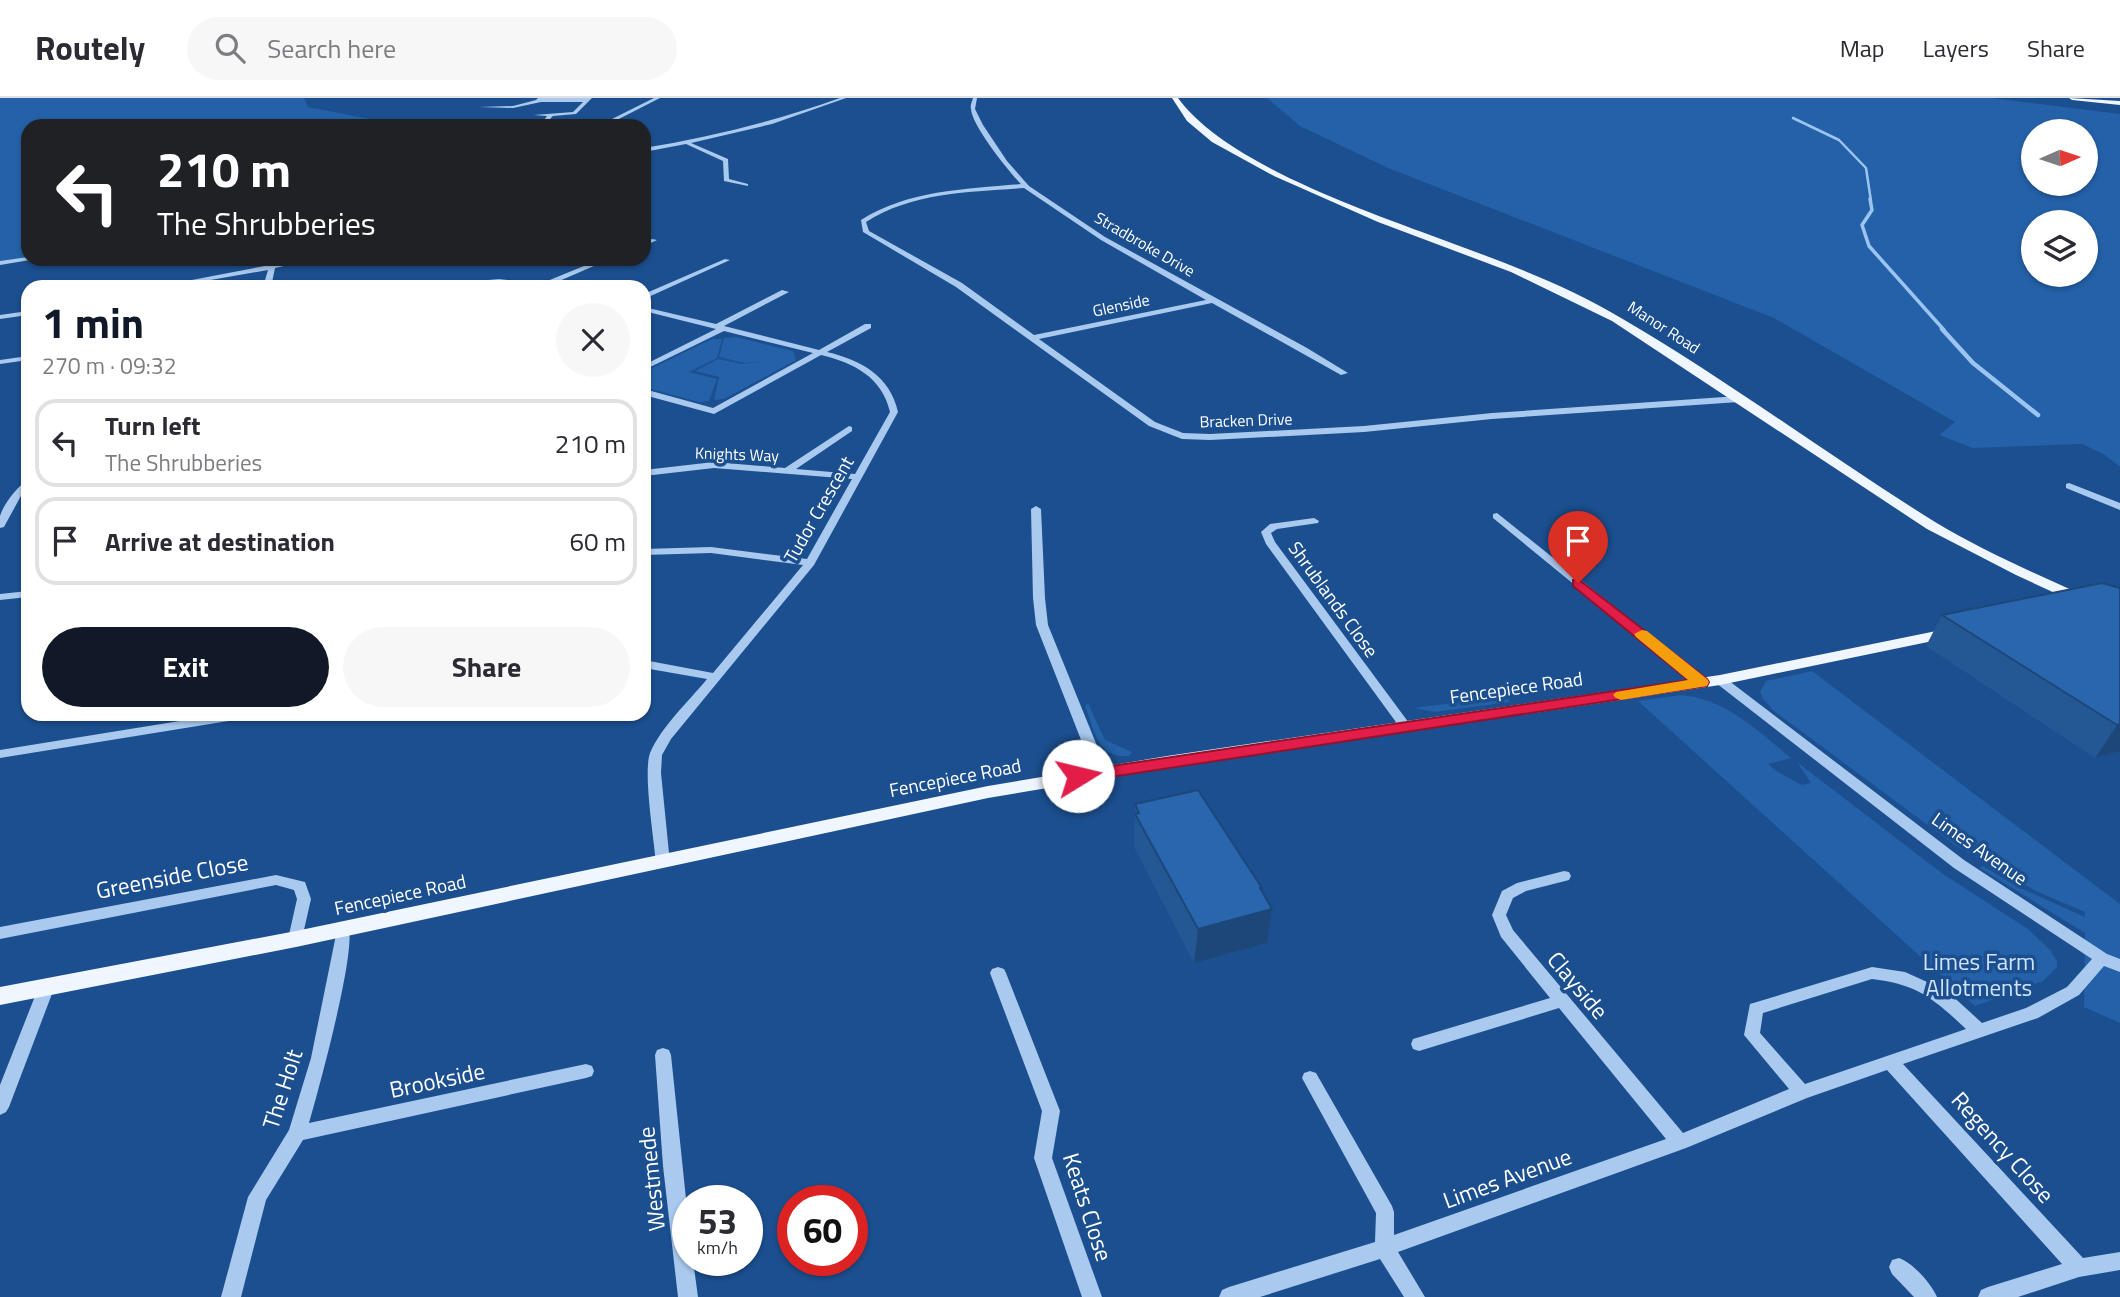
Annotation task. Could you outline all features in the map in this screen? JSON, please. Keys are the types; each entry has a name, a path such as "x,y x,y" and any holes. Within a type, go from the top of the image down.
{"main road":[{"name":"Manor Road","path":"1175,98 1190,119 1215,140 1246,157 1381,220 1514,270 1616,319 1932,526 2120,618"},
{"path":"2071,98 2120,103"},
{"path":"2062,610 2120,601"},
{"name":"Fencepiece Road","path":"0,996 296,939 988,792 1711,681 1966,630"}],"street":[{"path":"616,119 659,98"},
{"path":"651,149 687,143 797,116 844,98"},
{"name":"Stradbroke Drive","path":"975,98 973,109 990,141 1024,186 1127,254 1281,335 1344,373"},
{"path":"481,107 513,107 540,99 588,99"},
{"path":"536,115 573,113 588,99"},
{"path":"547,119 552,114"},
{"path":"687,143 726,160 726,180 746,185"},
{"name":"Bracken Drive","path":"1024,186 949,194 902,204 875,212 863,221 866,232 959,285 1152,424 1182,436 1364,429 1492,416 1739,399"},
{"path":"0,263 21,260"},
{"path":"651,294 727,260"},
{"path":"199,280 277,266"},
{"path":"560,280 591,266"},
{"path":"269,280 272,267"},
{"path":"651,364 785,292"},
{"name":"Glenside","path":"1032,338 1215,300"},
{"name":"Tudor Crescent","path":"651,311 839,357 874,374 888,390 894,412 810,564 666,737 656,755 654,773 663,863"},
{"path":"0,317 21,314"},
{"path":"651,394 714,411 868,326"},
{"path":"0,362 21,359"},
{"name":"Knights Way","path":"787,471 849,429"},
{"name":"Knights Way","path":"651,472 714,465 858,477"},
{"path":"2069,486 2120,507"},
{"path":"0,525 21,496"},
{"path":"1036,509 1042,625 1101,773"},
{"name":"Limes Avenue","path":"1229,1297 1384,1248 1680,1142 1889,1060 2032,1013 2073,991 2102,958 1949,856 1711,681 1497,516"},
{"name":"Shrublands Close","path":"1314,521 1274,526 1266,532 1270,542 1405,726"},
{"path":"651,552 711,550 810,564"},
{"path":"0,597 21,595"},
{"path":"651,665 716,677"},
{"path":"0,754 204,721"},
{"name":"Clayside","path":"1564,876 1522,887 1507,895 1499,915 1506,933 1680,1142"},
{"name":"Greenside Close","path":"0,933 276,880 300,886 304,899 296,939"},
{"name":"The Holt","path":"231,1297 257,1197 297,1133 319,1058 343,929"},
{"path":"2102,958 2120,966"},
{"path":"1802,1092 1752,1035 1756,1009 1872,972 1899,976 1941,996 1979,1031"},
{"name":"Keats Close","path":"998,973 1051,1111 1043,1158 1092,1297"},
{"path":"0,1107 47,986"},
{"path":"1419,1044 1561,1001"},
{"name":"Westmede","path":"663,1055 672,1166 688,1297"},
{"name":"Regency Close","path":"1889,1060 2079,1268"},
{"name":"Brookside","path":"297,1133 586,1072"},
{"path":"1310,1077 1385,1212 1384,1248 1415,1297"},
{"path":"1988,1297 2079,1268 2120,1261"},
{"path":"1899,1267 1927,1297"}],"green space":[{"path":"0,98 304,98 308,107 370,119 21,119 21,258 0,261"},
{"path":"1267,98 1991,98 2120,114 2120,467 2105,455 2082,444 1973,448 1939,435 1955,422 1774,318 1388,168 1300,126"},
{"path":"736,337 793,351 796,360 724,399 714,400 719,377 695,371 718,359 742,364 764,361 744,363 719,357 724,338"},
{"path":"712,339 722,339 717,358 689,372 717,379 709,401 699,402 651,389 651,369"},
{"path":"1812,671 2120,904 2120,1023 2084,1007 2085,933 1980,868 1983,866 2016,886 2085,917 2085,912 2038,892 1956,846 1774,711 1763,699 1760,692 1766,681"},
{"name":"Limes Farm Allotments","path":"1681,695 1727,709 1753,727 1791,758 1768,764 1776,771 1802,785 1811,783 1797,762 1943,874 2028,929 2050,950 2057,961 2057,967 2043,981 1975,1006 1638,701"},
{"path":"1505,696 1510,702 1435,712 1414,708"},
{"path":"1088,703 1105,740 1132,752 1129,756 1110,753 1099,742 1085,706"}],"building":[{"path":"2102,583 2120,588 2120,724 2117,725 1942,615"},
{"path":"1198,790 1262,888 1272,909 1198,929 1135,814 1139,813 1135,804"}],"waterway":[{"path":"1793,118 1839,140 1866,168 1871,201"},
{"path":"1870,199 1872,210 1862,225 1869,246 1944,330"},
{"path":"1942,329 1973,363 2038,415"}],"slow traffic":[{"path":"1621,695 1701,682 1642,634"}],"route":[{"path":"1078,776 1701,682 1578,583"}]}
